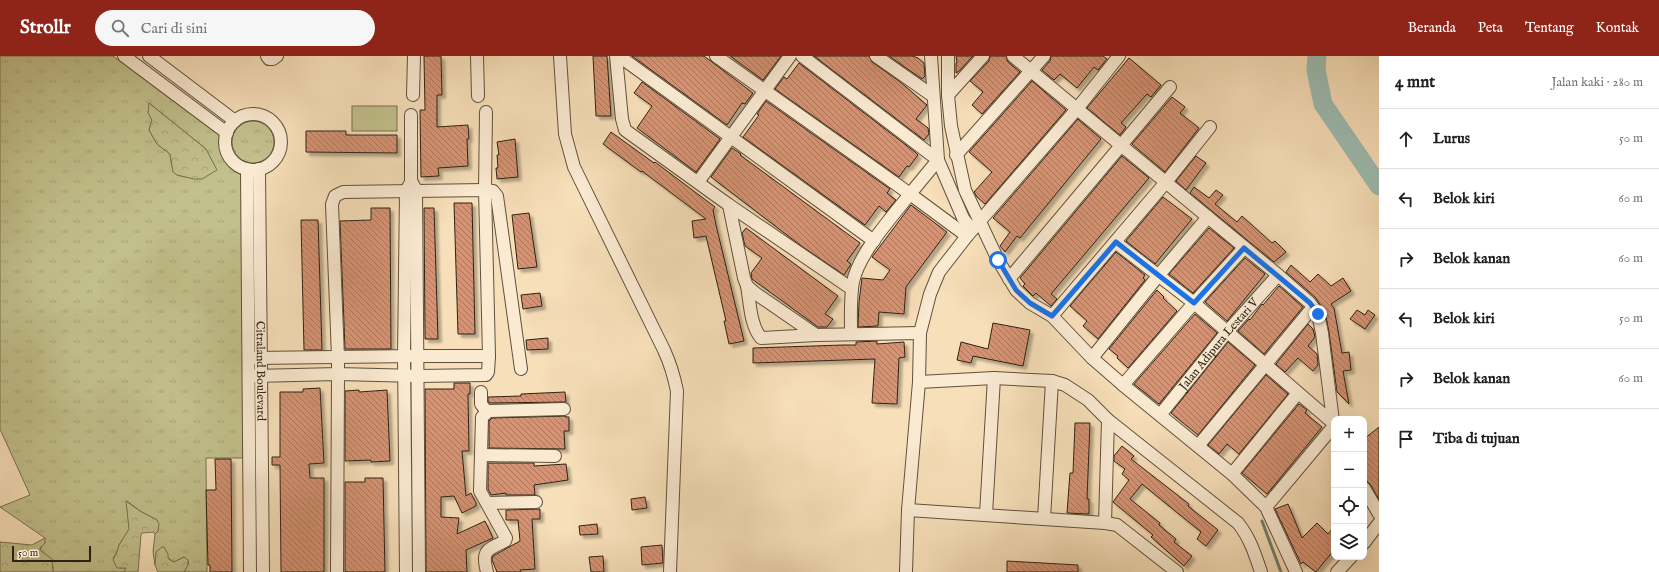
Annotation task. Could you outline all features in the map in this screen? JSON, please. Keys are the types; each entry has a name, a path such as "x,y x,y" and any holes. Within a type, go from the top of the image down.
{"street":[{"path":"148,56 235,121"},
{"path":"267,56 269,59 273,59 277,56"},
{"path":"413,96 414,56"},
{"path":"477,56 478,96"},
{"path":"560,56 566,134 574,167 664,350 671,365 675,380 677,390 670,572"},
{"path":"618,56 874,241"},
{"path":"618,56 623,127 628,133 729,205 852,289"},
{"path":"716,56 763,91 910,194 973,229"},
{"path":"698,182 790,56"},
{"path":"802,56 938,160"},
{"path":"876,56 933,96"},
{"path":"931,56 938,160 963,218 998,260 1016,290 1030,303 1052,316 1092,358 1232,474 1266,507 1296,572"},
{"path":"948,56 948,95 951,126 973,229"},
{"path":"948,95 983,56"},
{"path":"1013,56 1076,110 1278,275 1313,307 1318,314 1322,333 1332,416"},
{"path":"956,155 1044,56"},
{"path":"906,572 908,510 919,382 920,334 930,294 939,272 973,229 1076,110 1119,56"},
{"path":"132,58 227,133"},
{"path":"1009,279 1170,87"},
{"path":"249,376 338,374 484,376 488,372 488,282 485,190 486,112"},
{"path":"257,115 270,121 278,132 280,146 278,153 269,165 253,169 235,164 230,159 225,145 227,133 235,121 242,116 257,115"},
{"path":"411,115 411,187 418,376 419,572"},
{"path":"1052,316 1116,242 1210,127"},
{"path":"851,334 852,289 858,266 874,241 938,160"},
{"name":"Citraland Boulevard","path":"253,169 255,358 261,376 263,572"},
{"path":"406,572 404,356 411,187"},
{"path":"337,572 338,357 332,204 335,196 343,192 411,187 493,191 497,196 521,369"},
{"path":"729,205 754,323 757,333 761,338 851,334 920,334"},
{"path":"1092,358 1208,217"},
{"path":"1116,242 1194,303 1298,393 1331,424"},
{"path":"1123,385 1244,248"},
{"name":"Jalan Adipura Lestari V","path":"1160,415 1227,332 1278,275"},
{"path":"488,282 508,282"},
{"path":"747,286 816,335"},
{"path":"1198,446 1313,307"},
{"path":"255,358 489,356"},
{"name":"Citraland Boulevard","path":"250,572 249,376 255,358"},
{"path":"919,382 994,378 1052,381 1066,385 1088,400 1108,420 1238,523 1246,533 1252,545 1261,572"},
{"path":"986,514 994,378"},
{"path":"1044,519 1052,381"},
{"path":"480,392 481,404 487,412"},
{"path":"1232,474 1298,393"},
{"path":"487,572 484,562 485,553 487,550 505,541 506,538 488,503 482,496 480,488 482,455 481,419 487,412 564,409"},
{"path":"1106,523 1108,420"},
{"path":"1266,507 1331,428"},
{"path":"482,455 555,456"},
{"path":"405,485 419,486"},
{"path":"1367,493 1379,514"},
{"path":"488,503 536,502"},
{"path":"908,510 986,514 1117,525 1177,572"},
{"path":"1367,539 1379,523"},
{"path":"1337,572 1348,560"}],"green space":[{"path":"0,56 113,56 220,136 219,142 221,154 224,160 231,169 242,175 243,458 206,458 207,572 184,572 189,562 184,557 174,562 168,558 156,557 155,565 153,552 155,534 158,531 157,520 140,511 127,501 130,529 119,545 113,558 120,568 127,568 124,572 53,572 50,558 40,550 45,538 0,507 30,495 0,429","holes":["149,103 206,149 185,177 177,175 173,171 170,154 157,144 149,130 152,120"]},
{"path":"149,103 206,149 217,170 202,179 194,179 177,175 173,172 170,154 157,144 149,130 152,120 148,113"},
{"path":"352,106 397,106 397,131 352,131"},
{"path":"249,121 257,121 265,124 271,130 274,142 271,154 265,160 257,163 249,163 241,160 235,154 232,146 232,138 235,130 241,124"},
{"path":"126,501 140,511 157,520 159,524 158,531 155,534 154,532 142,533 141,535 138,572 124,572 126,568 117,568 113,560 119,545 129,529"},
{"path":"45,538 45,543 40,550 52,559 53,572 0,572 0,542 32,545"},
{"path":"164,547 168,554 168,558 174,562 184,557 188,560 188,565 184,572 158,572 155,565 156,552"}],"building":[{"path":"424,56 441,56 442,95 437,95 437,127 468,125 469,139 467,139 468,166 438,168 439,176 421,177 420,110 425,110"},
{"path":"593,56 607,56 611,116 596,116"},
{"path":"632,56 704,56 753,93 745,104 742,103 727,125"},
{"path":"730,56 781,56 763,80"},
{"path":"814,56 869,56 872,62 899,81 927,105 916,119 928,128 929,134 924,140"},
{"path":"889,56 913,56 918,58 924,63 925,76 922,79"},
{"path":"956,56 973,56 956,73 957,63"},
{"path":"990,56 1006,56 1008,62 1020,72 982,114 972,105 983,92 970,81 989,61"},
{"path":"1051,56 1103,56 1107,59 1098,70 1094,67 1077,88 1060,74 1054,80 1042,70 1050,61"},
{"path":"1129,58 1161,85 1151,97 1147,94 1121,123 1126,127 1120,135 1087,108"},
{"path":"799,63 918,155 899,177 775,89 784,77 787,79"},
{"path":"1032,81 1066,110 985,204 974,192 992,172 969,152"},
{"path":"642,82 720,139 696,172 637,128 652,106 634,93"},
{"path":"1172,97 1185,107 1180,113 1199,128 1165,172 1132,144"},
{"path":"766,101 890,189 887,193 896,200 886,212 879,206 865,225 743,137 759,115 757,114"},
{"path":"1078,119 1101,139 1020,238 1017,236 1005,252 1000,246 1010,232 993,218"},
{"path":"306,131 346,131 346,135 397,135 397,153 306,152"},
{"path":"611,132 654,163 655,162 715,207 713,210 716,225 744,341 729,344 724,321 726,321 706,236 694,238 692,221 706,219 603,144"},
{"path":"515,139 518,177 497,179 497,155 499,155 497,142"},
{"path":"732,148 860,243 847,261 851,264 844,275 800,245 711,177"},
{"path":"1122,156 1149,178 1051,294 1057,299 1051,306 1036,293 1033,296 1023,286 1025,284 1020,278"},
{"path":"1196,156 1206,163 1186,190 1176,181"},
{"path":"1194,187 1209,198 1216,190 1223,195 1215,204 1237,222 1242,216 1272,243 1275,241 1286,252 1274,262 1190,193"},
{"path":"1163,197 1192,219 1155,264 1126,241"},
{"path":"454,203 472,203 475,334 458,334"},
{"path":"911,205 947,232 906,287 904,314 879,312 878,326 858,327 862,278 883,280 890,270 872,257"},
{"path":"371,208 390,208 391,349 345,349 340,221 371,220"},
{"path":"424,208 434,208 438,339 425,339"},
{"path":"529,213 537,267 518,269 512,215"},
{"path":"301,220 318,220 322,350 304,350"},
{"path":"746,228 838,296 825,314 833,319 827,327 818,327 752,279 751,273 762,258 745,246 742,233"},
{"path":"1209,228 1234,248 1193,293 1169,274"},
{"path":"1116,252 1145,275 1143,278 1145,280 1098,339 1083,326 1087,321 1070,306"},
{"path":"1245,258 1265,274 1227,321 1205,302"},
{"path":"1291,265 1310,282 1318,274 1331,286 1343,278 1351,291 1331,304 1334,308 1342,353 1349,352 1351,370 1343,371 1349,404 1337,392 1325,312 1315,297 1286,272"},
{"path":"1279,286 1303,307 1264,354 1238,331 1249,319 1250,320 1262,304 1263,305"},
{"path":"1157,290 1177,311 1128,368 1117,358 1118,356 1109,349"},
{"path":"540,293 542,306 523,309 521,295"},
{"path":"1357,310 1365,315 1368,310 1375,315 1365,329 1350,319"},
{"path":"1195,314 1217,333 1159,404 1134,384"},
{"path":"993,323 1030,330 1023,366 973,356 971,363 957,360 961,342 988,349"},
{"path":"1308,324 1313,329 1315,337 1308,346 1317,354 1318,365 1313,371 1298,358 1285,372 1276,364"},
{"path":"548,338 548,349 527,350 526,340"},
{"path":"877,341 877,344 904,342 905,357 899,358 897,404 872,403 875,359 753,363 753,348 856,345 856,342"},
{"path":"1228,342 1255,365 1198,435 1171,413"},
{"path":"1266,375 1288,394 1239,454 1227,444 1219,454 1208,445"},
{"path":"454,383 470,383 470,394 468,394 469,451 462,451 466,496 471,493 476,506 462,513 454,496 441,497 441,517 459,518 457,534 485,521 493,538 466,550 467,572 426,572 425,389 454,389"},
{"path":"320,388 324,463 309,464 310,478 324,478 324,572 281,572 280,465 272,465 272,457 280,457 280,392 303,392 303,389"},
{"path":"359,390 359,392 387,390 390,461 345,461 345,391"},
{"path":"565,392 566,402 488,402 488,397"},
{"path":"1299,404 1307,410 1305,413 1322,427 1267,494 1242,473"},
{"path":"569,417 569,431 564,431 565,449 489,448 489,421 492,418"},
{"path":"1075,423 1090,423 1087,499 1089,499 1089,514 1067,513 1070,473 1073,473"},
{"path":"1379,427 1379,499 1367,481 1367,437"},
{"path":"1122,446 1134,456 1131,459 1189,504 1188,506 1218,530 1206,546 1197,539 1201,532 1142,484 1130,499 1160,523 1159,525 1176,539 1174,542 1192,556 1184,566 1151,537 1153,535 1113,502 1129,480 1122,474 1125,469 1114,461 1114,456"},
{"path":"215,459 231,459 232,572 210,572 210,565 208,565 206,490 216,490"},
{"path":"488,463 534,463 534,466 566,464 568,480 534,485 535,495 506,495 506,493 491,495 488,489"},
{"path":"365,478 383,478 385,572 345,572 345,482 365,482"},
{"path":"645,497 647,508 632,510 631,499"},
{"path":"1288,504 1302,538 1317,523 1328,534 1331,530 1331,554 1316,572 1303,562 1301,564 1275,509"},
{"path":"540,509 540,519 532,519 535,569 520,570 521,572 497,572 492,560 493,556 520,541 518,520 506,520 506,510"},
{"path":"597,524 598,534 580,535 579,526"},
{"path":"662,545 663,563 642,565 641,547"},
{"path":"603,556 604,572 591,572 589,557"},
{"path":"1007,561 1078,565 1078,572 1007,572"}],"waterway":[{"path":"1317,56 1316,70 1323,104 1379,186"},
{"path":"1262,521 1281,572"}],"route":[{"path":"998,260 1016,290 1030,303 1052,316 1116,242 1194,303 1244,248 1310,303 1318,314"}]}
